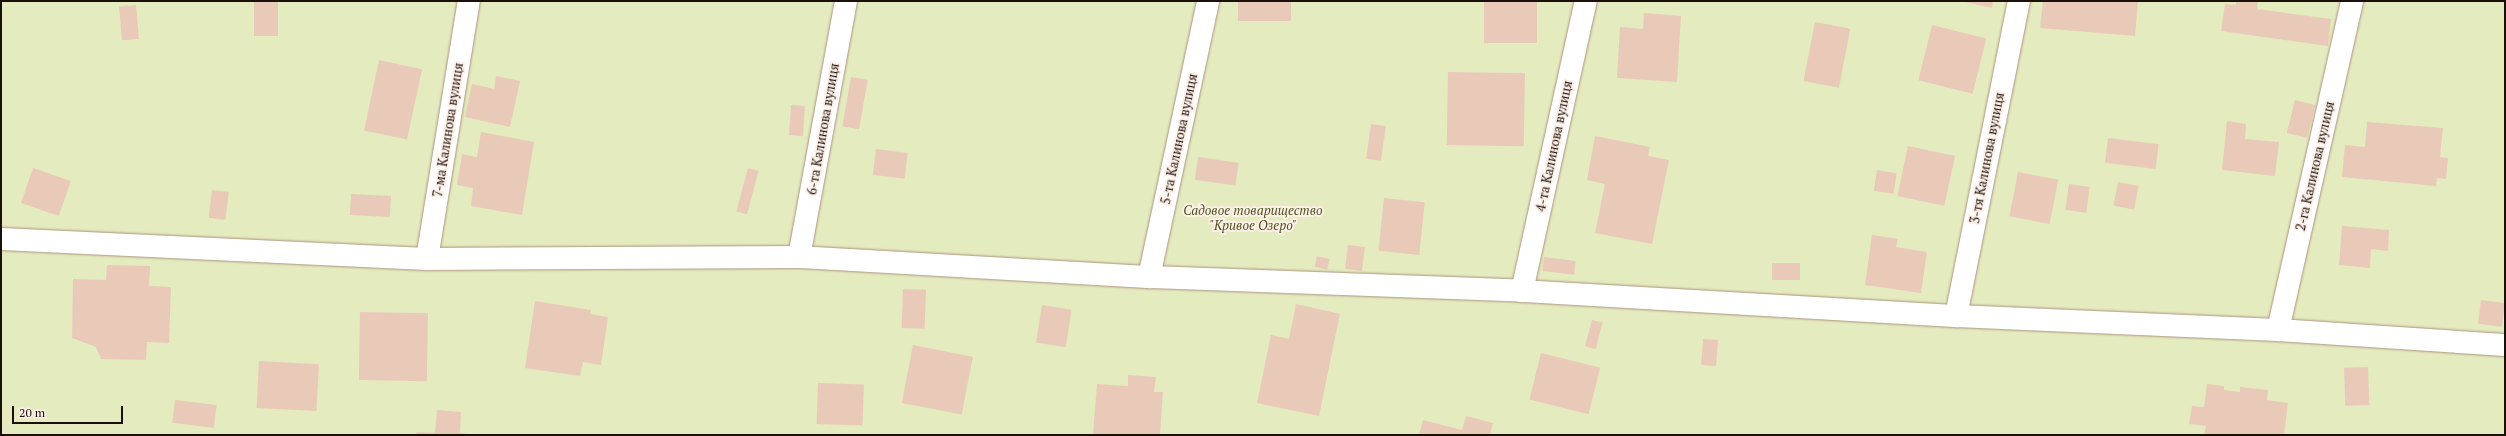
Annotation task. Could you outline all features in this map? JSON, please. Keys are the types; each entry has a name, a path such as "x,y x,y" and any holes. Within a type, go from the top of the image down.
{"street":[{"name":"7-ма Калинова вулиця","path":"428,259 469,1"},
{"name":"6-та Калинова вулиця","path":"799,257 846,1"},
{"name":"5-та Калинова вулиця","path":"1149,277 1208,1"},
{"name":"4-та Калинова вулиця","path":"1522,291 1586,1"},
{"name":"3-тя Калинова вулиця","path":"1956,316 2019,1"},
{"name":"2-га Калинова вулиця","path":"2278,330 2352,1"},
{"path":"1,239 428,259 799,257 1149,277 1522,291 1956,316 2278,330 2505,345"}],"green space":[{"name":"Садовое товарищество \"Кривое Озеро\"","path":"1,1 2505,1 2505,435 1,435"}],"building":[{"path":"254,1 278,1 278,36 254,36"},
{"path":"1238,1 1291,1 1291,21 1238,21"},
{"path":"1484,1 1537,1 1537,43 1484,43"},
{"path":"1961,1 1993,1 1992,8"},
{"path":"2043,1 2138,1 2135,36 2040,28"},
{"path":"2236,1 2258,1 2257,9 2331,19 2328,46 2221,31 2225,4 2236,5"},
{"path":"136,5 139,39 122,40 119,6"},
{"path":"1644,13 1681,16 1677,82 1617,78 1620,27 1643,29"},
{"path":"1815,22 1850,29 1839,88 1804,81"},
{"path":"1932,25 1986,39 1973,94 1918,80"},
{"path":"379,60 422,69 407,140 364,130"},
{"path":"1448,72 1525,73 1524,146 1447,145"},
{"path":"496,76 520,81 510,127 465,117 472,84 494,89"},
{"path":"851,77 868,80 859,129 842,126"},
{"path":"2295,100 2315,105 2307,138 2287,133"},
{"path":"791,105 805,106 803,136 789,135"},
{"path":"2227,121 2246,124 2245,139 2279,142 2275,176 2222,170"},
{"path":"2367,122 2443,128 2440,157 2448,158 2446,179 2437,178 2436,186 2342,177 2345,145 2365,147"},
{"path":"1371,124 1386,126 1381,161 1366,159"},
{"path":"481,132 534,142 522,215 471,206 473,188 457,185 462,154 477,157"},
{"path":"1595,136 1650,147 1648,156 1669,160 1652,244 1595,233 1605,184 1587,180"},
{"path":"2108,138 2159,144 2156,169 2105,163"},
{"path":"1908,146 1955,156 1944,206 1897,196"},
{"path":"876,149 908,153 905,179 873,175"},
{"path":"1198,157 1239,163 1235,185 1195,180"},
{"path":"33,168 71,181 59,216 21,203"},
{"path":"748,168 759,171 747,214 736,211"},
{"path":"1877,170 1897,173 1893,194 1874,191"},
{"path":"2018,172 2058,180 2050,224 2009,216"},
{"path":"2118,182 2139,186 2134,210 2113,206"},
{"path":"2069,184 2090,187 2086,213 2065,210"},
{"path":"212,190 229,192 225,220 209,218"},
{"path":"351,194 391,196 390,217 350,215"},
{"path":"1384,198 1425,202 1419,255 1378,251"},
{"path":"2342,226 2389,230 2388,251 2371,249 2370,268 2339,265"},
{"path":"1872,235 1898,239 1896,247 1927,252 1921,293 1865,285"},
{"path":"1348,245 1365,247 1362,271 1345,269"},
{"path":"1317,256 1330,259 1327,270 1315,267"},
{"path":"1544,257 1576,261 1574,275 1542,271"},
{"path":"1772,263 1800,263 1800,280 1772,280"},
{"path":"107,265 150,266 149,286 171,287 169,343 147,342 146,360 101,359 96,347 72,338 73,279 106,280"},
{"path":"903,289 926,290 925,329 902,328"},
{"path":"2481,300 2505,303 2502,327 2478,324"},
{"path":"535,301 591,310 590,314 608,317 601,365 583,362 580,376 525,368"},
{"path":"1296,304 1340,314 1319,416 1257,403 1271,335 1289,339"},
{"path":"1042,305 1072,310 1066,347 1036,343"},
{"path":"360,312 428,313 427,381 359,380"},
{"path":"1592,320 1603,323 1596,349 1585,346"},
{"path":"1703,339 1718,340 1716,366 1701,365"},
{"path":"913,345 973,357 962,415 902,403"},
{"path":"1541,353 1600,368 1589,414 1529,400"},
{"path":"259,361 319,364 316,411 257,408"},
{"path":"2368,367 2369,405 2345,406 2344,368"},
{"path":"1128,375 1156,377 1154,392 1163,392 1160,435 1093,434 1097,384 1128,386"},
{"path":"818,383 864,385 863,426 817,424"},
{"path":"2207,384 2224,386 2224,390 2240,392 2240,387 2268,390 2267,400 2288,403 2284,435 2204,435 2206,426 2189,424 2192,406 2204,407"},
{"path":"175,400 217,405 214,428 172,423"},
{"path":"437,410 461,412 460,433 479,435 416,435 417,432 435,433"},
{"path":"1466,416 1493,423 1490,435 1419,435 1423,420 1462,430"}]}
